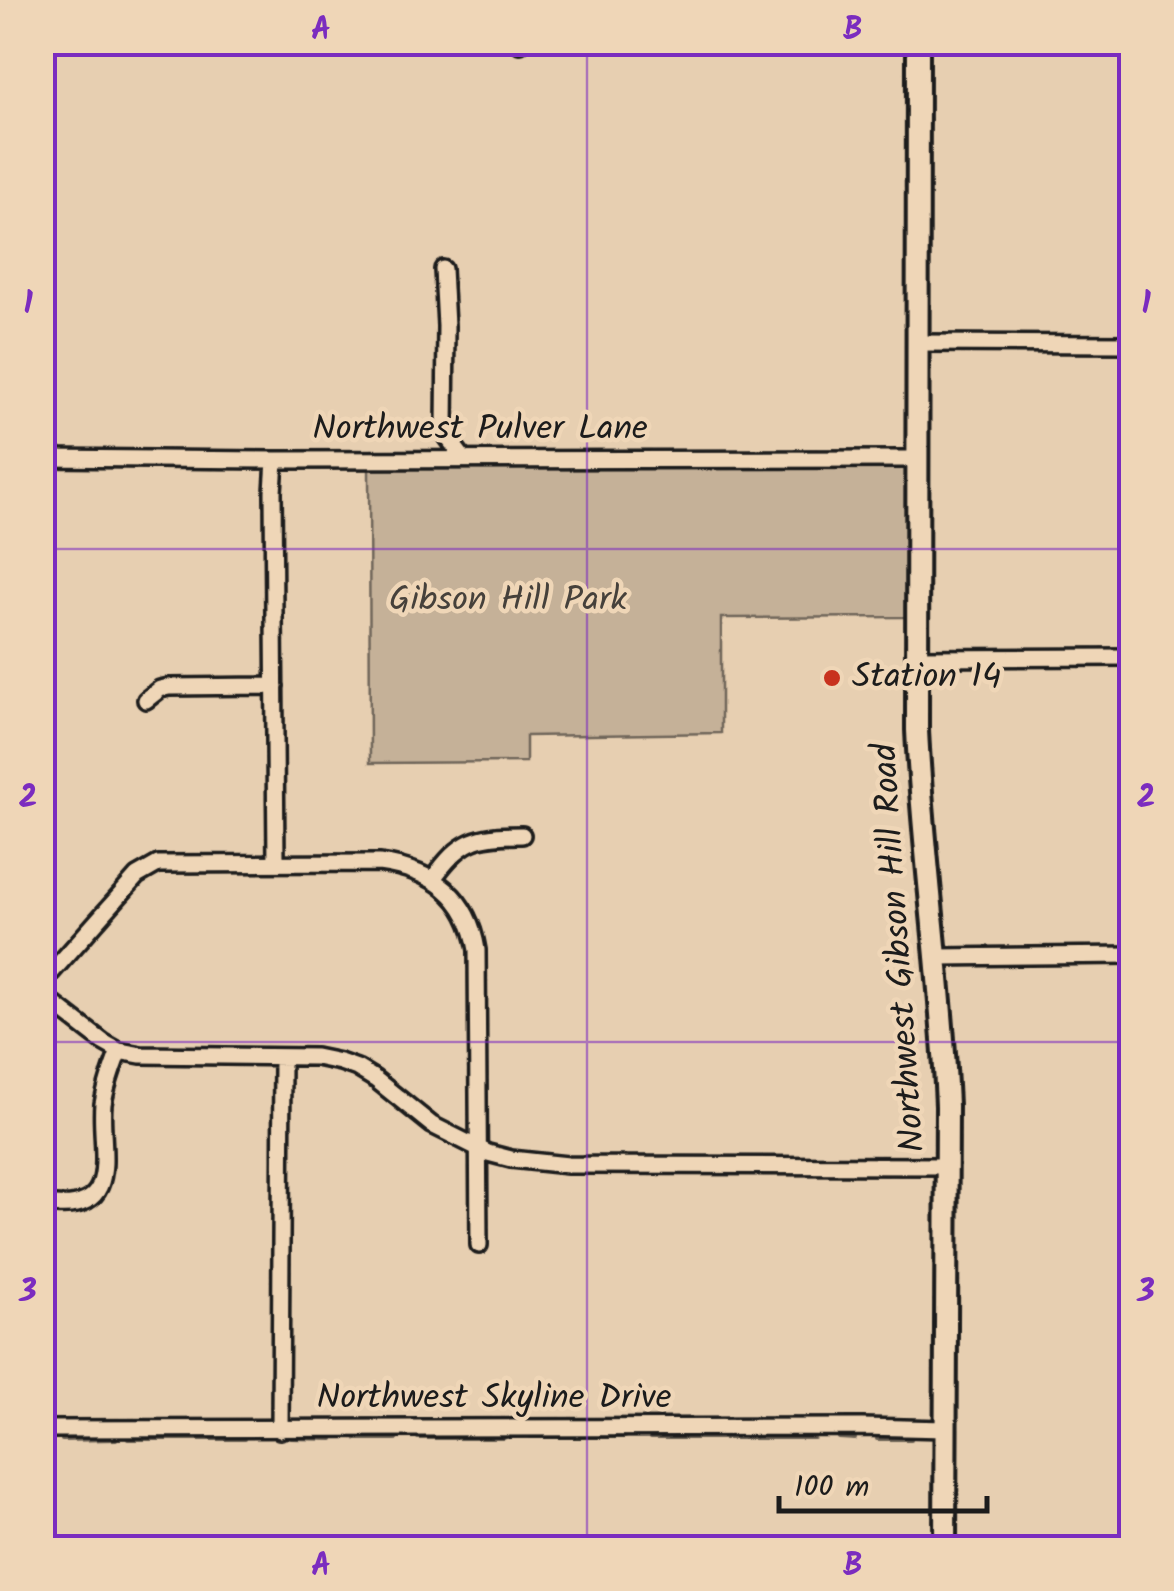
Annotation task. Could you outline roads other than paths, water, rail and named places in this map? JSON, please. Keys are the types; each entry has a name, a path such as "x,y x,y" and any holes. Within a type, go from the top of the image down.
{"main road":[{"name":"Northwest Gibson Hill Road","path":"918,42 917,658 920,788 945,1046 944,1548"}],"street":[{"path":"443,269 444,430 464,460"},
{"path":"918,343 1132,344"},
{"name":"Northwest Pulver Lane","path":"42,458 917,458"},
{"path":"275,460 276,862"},
{"path":"917,658 1132,656"},
{"path":"146,700 168,687 275,686"},
{"path":"433,879 449,856 469,842 494,835 522,835"},
{"path":"42,983 144,870 158,864 379,863 408,868 433,879 456,900 468,920 477,950 479,1245"},
{"path":"937,956 1132,955"},
{"path":"42,994 118,1051 141,1055 316,1057 357,1068 432,1125 511,1159 568,1166 947,1166"},
{"path":"56,1206 82,1205 98,1192 103,1168 103,1106 118,1051"},
{"path":"280,1430 282,1057"},
{"name":"Northwest Skyline Drive","path":"42,1430 946,1429"}],"waterway":[{"path":"530,1437 625,1437"},
{"path":"291,1438 333,1439"},
{"path":"418,1438 504,1438"},
{"path":"650,1438 814,1438"},
{"path":"839,1438 855,1439"},
{"path":"62,1440 116,1439"},
{"path":"128,1439 244,1439"},
{"path":"357,1439 396,1439"},
{"path":"877,1439 911,1439"}],"place":[{"name":"Station 14","path":"832,678"}],"park label":[{"name":"Gibson Hill Park","path":"508,601"}]}
